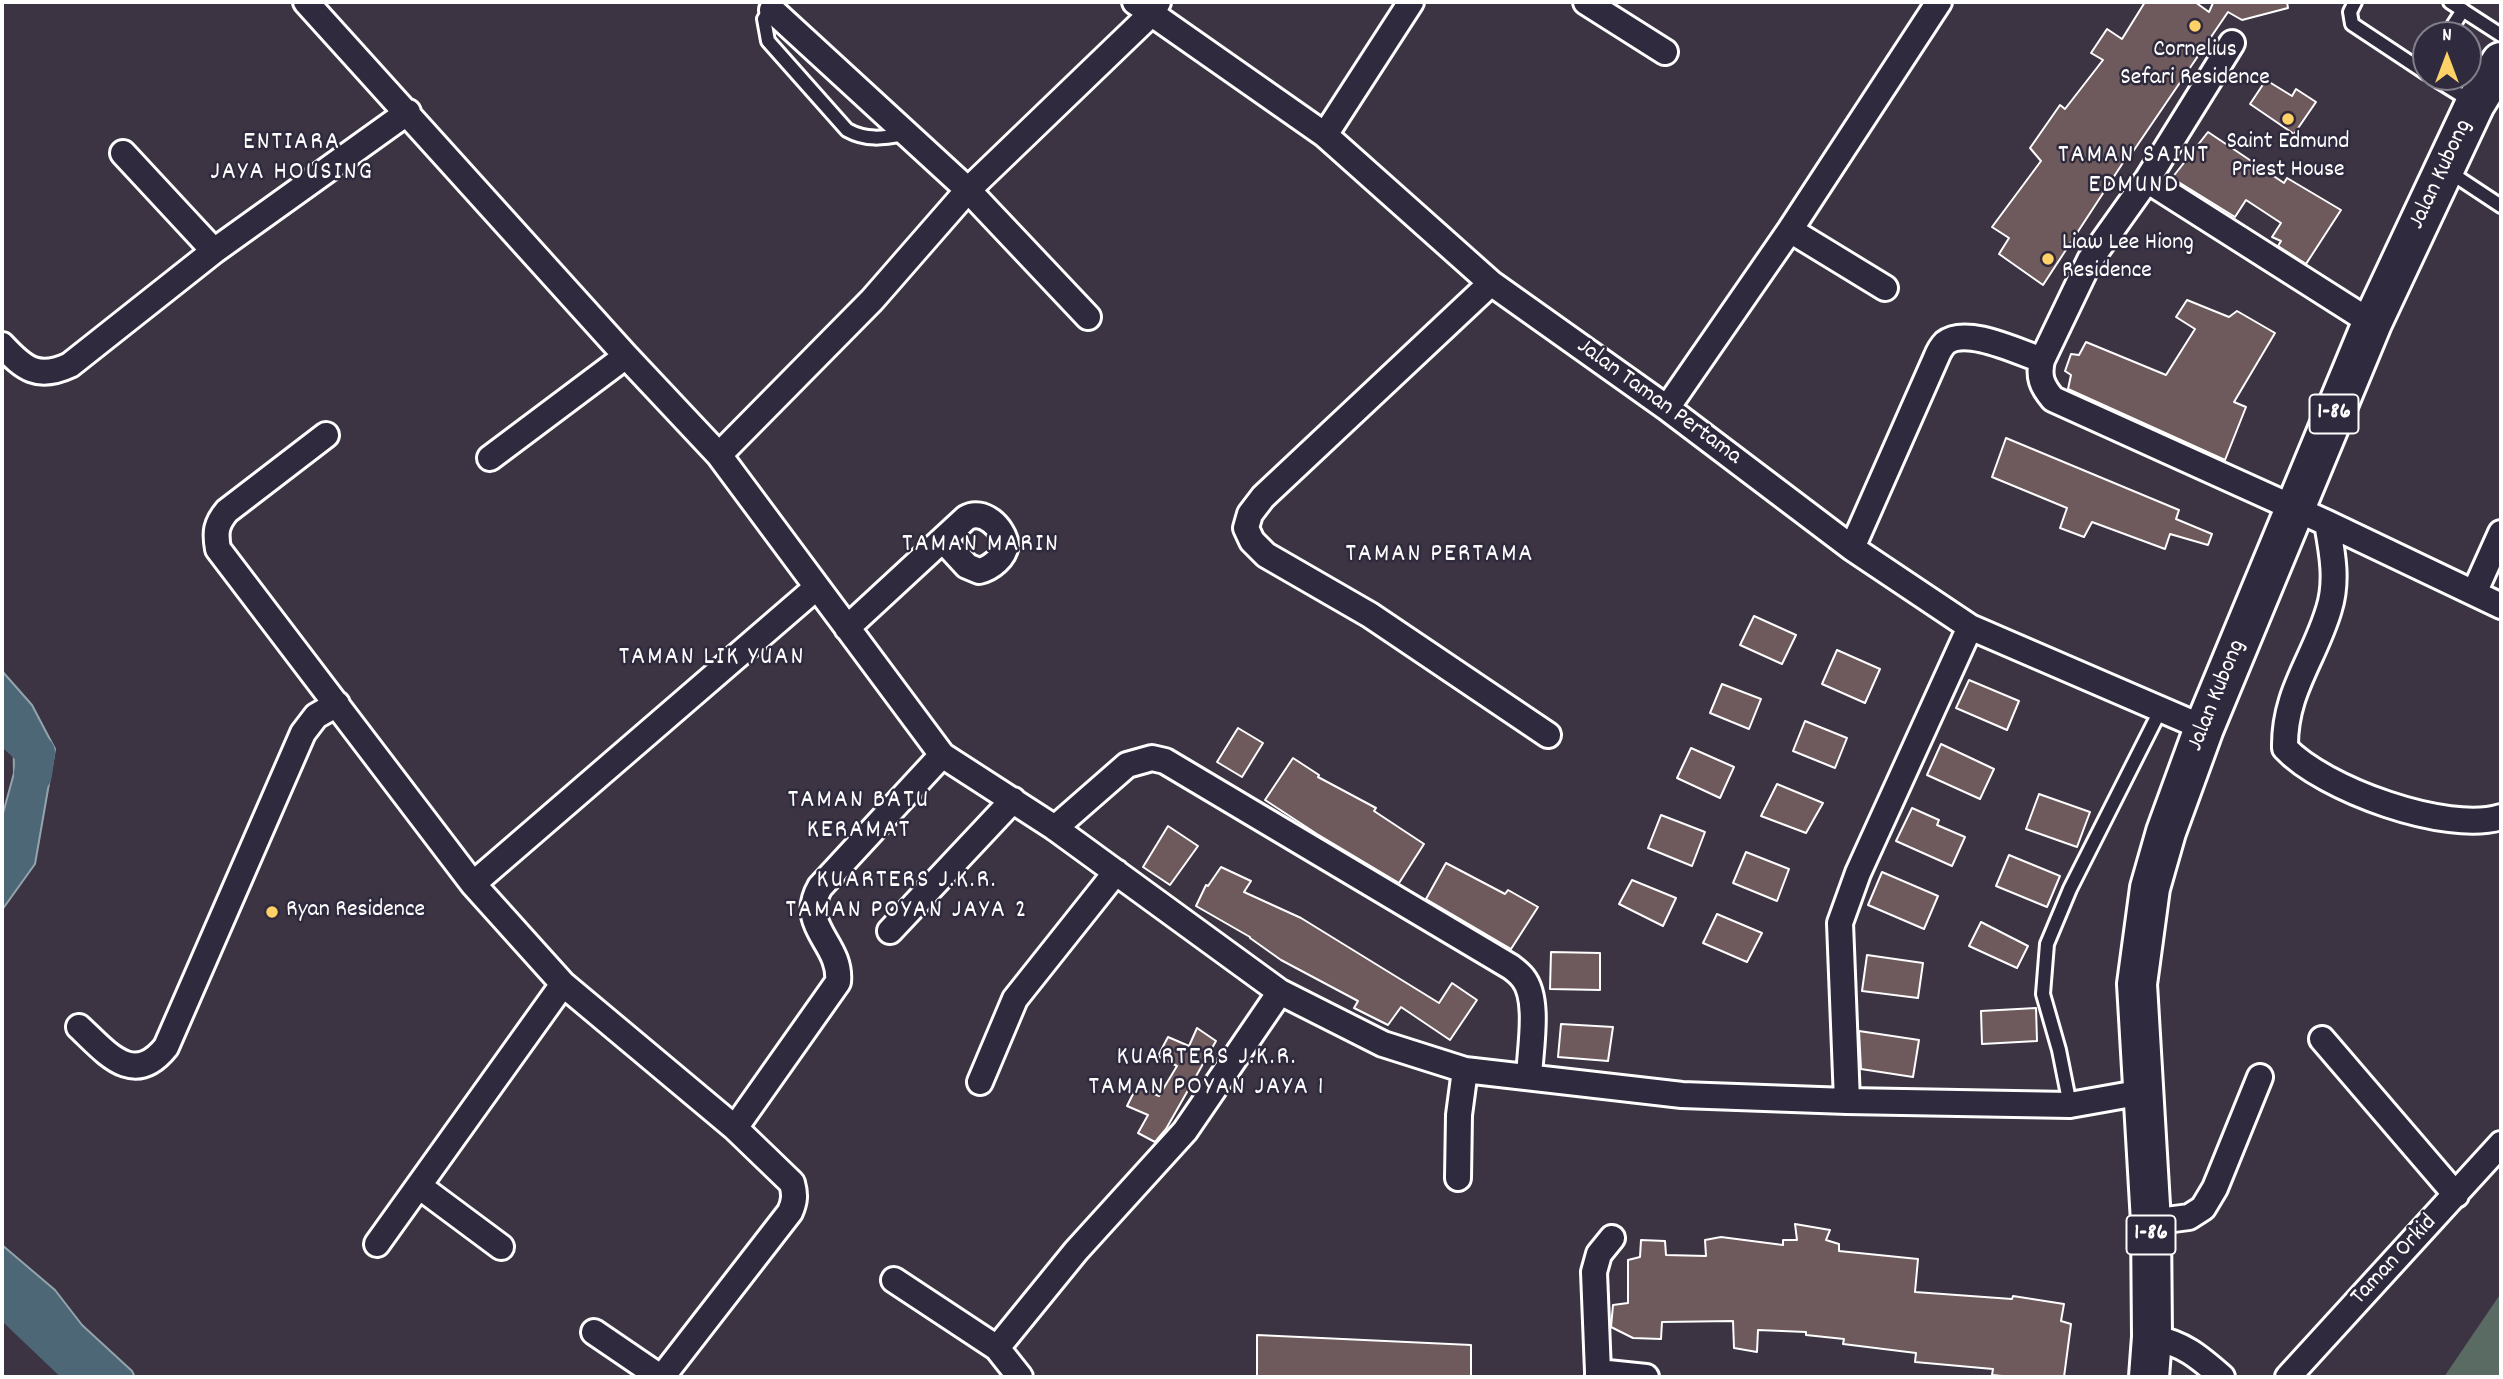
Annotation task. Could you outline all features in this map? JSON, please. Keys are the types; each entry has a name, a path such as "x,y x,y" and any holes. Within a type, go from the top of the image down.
{"highway":[{"name":"Jalan Kubong","path":"2148,1377 2152,1337 2151,1222 2137,984 2150,888 2166,832 2204,728 2311,516 2372,323 2475,104 2501,62"}],"street":[{"path":"306,2 400,118 618,361 719,455 942,755 1055,828 1280,992 1383,1044 1465,1070 1682,1095 1847,1101 2070,1105 2143,1093"},
{"path":"1325,135 1411,2"},
{"path":"1586,2 1665,52"},
{"path":"1667,408 1790,230 1939,2"},
{"path":"768,6 968,190 1088,317"},
{"path":"719,455 872,300 968,190 1148,6"},
{"name":"Jalan Taman Pertama","path":"1148,6 1325,135 1490,283 1667,408 1852,548 1970,627 2204,728"},
{"path":"2232,43 2147,180 2090,260 2042,360 2039,373 2043,388 2053,399 2501,606"},
{"path":"2,345 28,369 42,373 57,371 70,365 214,251 400,118"},
{"path":"123,153 214,251"},
{"path":"2147,180 2372,323"},
{"path":"1790,230 1885,288"},
{"path":"1490,283 1263,497 1250,514 1246,528 1252,541 1266,555 1370,615 1548,735"},
{"path":"1852,548 1944,344 1958,337 1971,336 2042,360"},
{"path":"490,458 618,361"},
{"path":"326,435 227,511 218,522 215,534 218,548 473,884 563,984 735,1128 786,1175 795,1193 790,1212 661,1377 594,1332"},
{"path":"2311,516 2334,577 2330,608 2288,708 2285,748 2298,762 2355,793 2420,814 2464,822 2491,821 2501,817"},
{"path":"2474,593 2501,533"},
{"path":"847,628 943,540"},
{"path":"473,884 817,587"},
{"path":"1847,1101 1840,923 1858,873 1970,627"},
{"path":"79,1027 113,1059 127,1065 142,1065 156,1059 166,1047 303,733 316,716 337,704"},
{"path":"735,1128 838,982 836,960 815,922 812,910 820,887 942,755"},
{"path":"1055,828 1127,765 1152,758 1165,761 1511,967 1524,978 1531,994 1533,1009 1529,1077"},
{"path":"890,931 1013,800"},
{"path":"980,1082 1016,999 1116,872"},
{"path":"377,1244 563,984"},
{"path":"997,1348 1076,1251 1185,1131 1280,992"},
{"path":"2322,1038 2456,1195"},
{"path":"1458,1178 1459,1115 1465,1070"},
{"path":"2151,1222 2189,1217 2203,1208 2215,1188 2260,1077"},
{"name":"Taman Orkid","path":"2288,1377 2501,1144"},
{"path":"419,1186 501,1247"},
{"path":"1612,1238 1599,1254 1594,1272 1598,1374 1646,1377"},
{"path":"894,1280 997,1348 1020,1377"},
{"path":"2152,1337 2173,1342 2197,1354 2222,1377"}],"lane":[{"path":"2355,2 2350,12 2352,24 2412,62"},
{"path":"2450,2 2501,35"},
{"path":"768,6 764,19 768,41 847,130 860,137 873,139 909,134"},
{"path":"2456,21 2463,10"},
{"path":"2456,91 2475,104"},
{"path":"2444,169 2501,206"},
{"path":"2070,1105 2059,1050 2043,994 2047,944 2070,889 2161,709"}],"green space":[{"path":"2501,1293 2501,1377 2444,1377"}],"water":[{"path":"2,671 32,705 55,749 35,864 2,910 2,817 14,773 13,719 2,705"},
{"path":"2,1245 55,1290 82,1325 132,1371 135,1377 105,1377 89,1359 30,1310 2,1275"}],"building":[{"path":"2145,2 2195,2 2209,12 2213,3 2210,2 2287,2 2288,8 2242,20 2228,12 2132,153 2130,152 2043,285 1999,254 2009,238 1992,227 2041,161 2030,148 2060,105 2065,109 2103,60 2091,53 2107,29 2122,39"},
{"name":"Saint Edmund Priest House","path":"2266,80 2292,96 2296,89 2316,102 2294,134 2250,104"},
{"path":"2208,132 2284,183 2287,178 2341,210 2306,264 2278,246 2281,241 2272,237 2281,223 2246,200 2235,217 2172,178"},
{"path":"2187,300 2229,317 2237,311 2275,333 2234,402 2246,407 2225,460 2068,389 2071,375 2065,371 2071,354 2079,355 2086,342 2166,375 2195,329 2176,317"},
{"path":"2006,438 2179,510 2176,519 2212,534 2208,545 2170,534 2165,549 2092,522 2084,537 2060,528 2067,508 1992,477"},
{"path":"1754,616 1796,635 1782,664 1740,645"},
{"path":"1837,650 1880,669 1865,703 1822,684"},
{"path":"1969,680 2019,701 2007,730 1956,708"},
{"path":"1722,684 1761,699 1749,729 1710,713"},
{"path":"1805,721 1847,738 1835,768 1793,751"},
{"path":"1238,728 1263,743 1242,777 1217,762"},
{"path":"1941,744 1994,769 1980,799 1927,775"},
{"path":"1691,748 1734,767 1720,798 1677,778"},
{"path":"1293,758 1319,775 1318,777 1376,808 1374,811 1424,844 1399,883 1265,800"},
{"path":"1777,784 1823,803 1806,833 1761,816"},
{"path":"2039,794 2090,812 2077,847 2026,829"},
{"path":"1912,808 1939,820 1937,825 1965,837 1952,866 1896,841"},
{"path":"1661,815 1705,832 1692,866 1648,848"},
{"path":"1168,826 1198,846 1170,885 1143,867"},
{"path":"1746,852 1789,869 1777,901 1733,883"},
{"path":"2009,855 2060,876 2047,907 1996,886"},
{"path":"1446,863 1505,894 1508,890 1538,907 1511,949 1426,899"},
{"path":"1221,867 1251,881 1244,892 1301,918 1439,1003 1452,983 1477,1000 1450,1040 1401,1007 1388,1025 1354,1008 1358,1001 1281,960 1250,937 1196,906 1206,885 1208,886"},
{"path":"1882,872 1938,896 1924,929 1868,905"},
{"path":"1632,880 1676,898 1663,926 1619,904"},
{"path":"1717,914 1762,933 1747,962 1703,943"},
{"path":"1981,922 2028,946 2017,968 1969,946"},
{"path":"1551,952 1600,953 1600,990 1550,989"},
{"path":"1867,955 1923,963 1918,998 1862,991"},
{"path":"2036,1008 2037,1041 1982,1044 1981,1011"},
{"path":"1561,1024 1613,1027 1608,1061 1558,1057"},
{"path":"1197,1028 1216,1041 1166,1129 1155,1142 1138,1133 1148,1115 1127,1106 1137,1086 1159,1096 1177,1066 1158,1056 1168,1037 1189,1046"},
{"path":"1859,1031 1919,1040 1913,1077 1861,1069"},
{"path":"1795,1224 1830,1230 1826,1240 1839,1244 1839,1251 1918,1259 1915,1292 2012,1299 2013,1296 2064,1304 2061,1321 2071,1324 2064,1377 1992,1375 1993,1369 1915,1362 1916,1353 1843,1344 1844,1339 1806,1335 1806,1332 1758,1330 1757,1352 1734,1348 1733,1321 1662,1322 1661,1339 1633,1338 1611,1327 1613,1305 1628,1303 1628,1260 1640,1257 1641,1240 1665,1241 1666,1255 1706,1256 1705,1240 1721,1237 1783,1245 1783,1240 1797,1240"},
{"path":"1257,1335 1471,1345 1471,1377 1257,1377"}],"waterway":[{"path":"2,721 36,753 33,774"},
{"path":"2,1295 88,1377"}],"place":[{"name":"Cornelius Sefari Residence","path":"2195,26"},
{"name":"Saint Edmund Priest House","path":"2288,119"},
{"name":"Liaw Lee Hiong Residence","path":"2048,259"},
{"name":"Ryan Residence","path":"272,912"}],"district":[{"name":"ENTIARA JAYA HOUSING","path":"292,159"},
{"name":"TAMAN SAINT EDMUND","path":"2134,172"},
{"name":"TAMAN MARIN","path":"981,546"},
{"name":"TAMAN PERTAMA","path":"1440,556"},
{"name":"TAMAN LIK YUAN","path":"712,659"},
{"name":"TAMAN BATU KERAMAT","path":"859,817"},
{"name":"KUARTERS J.K.R. TAMAN POYAN JAYA 2","path":"907,897"},
{"name":"KUARTERS J.K.R. TAMAN POYAN JAYA 1","path":"1207,1074"}]}
